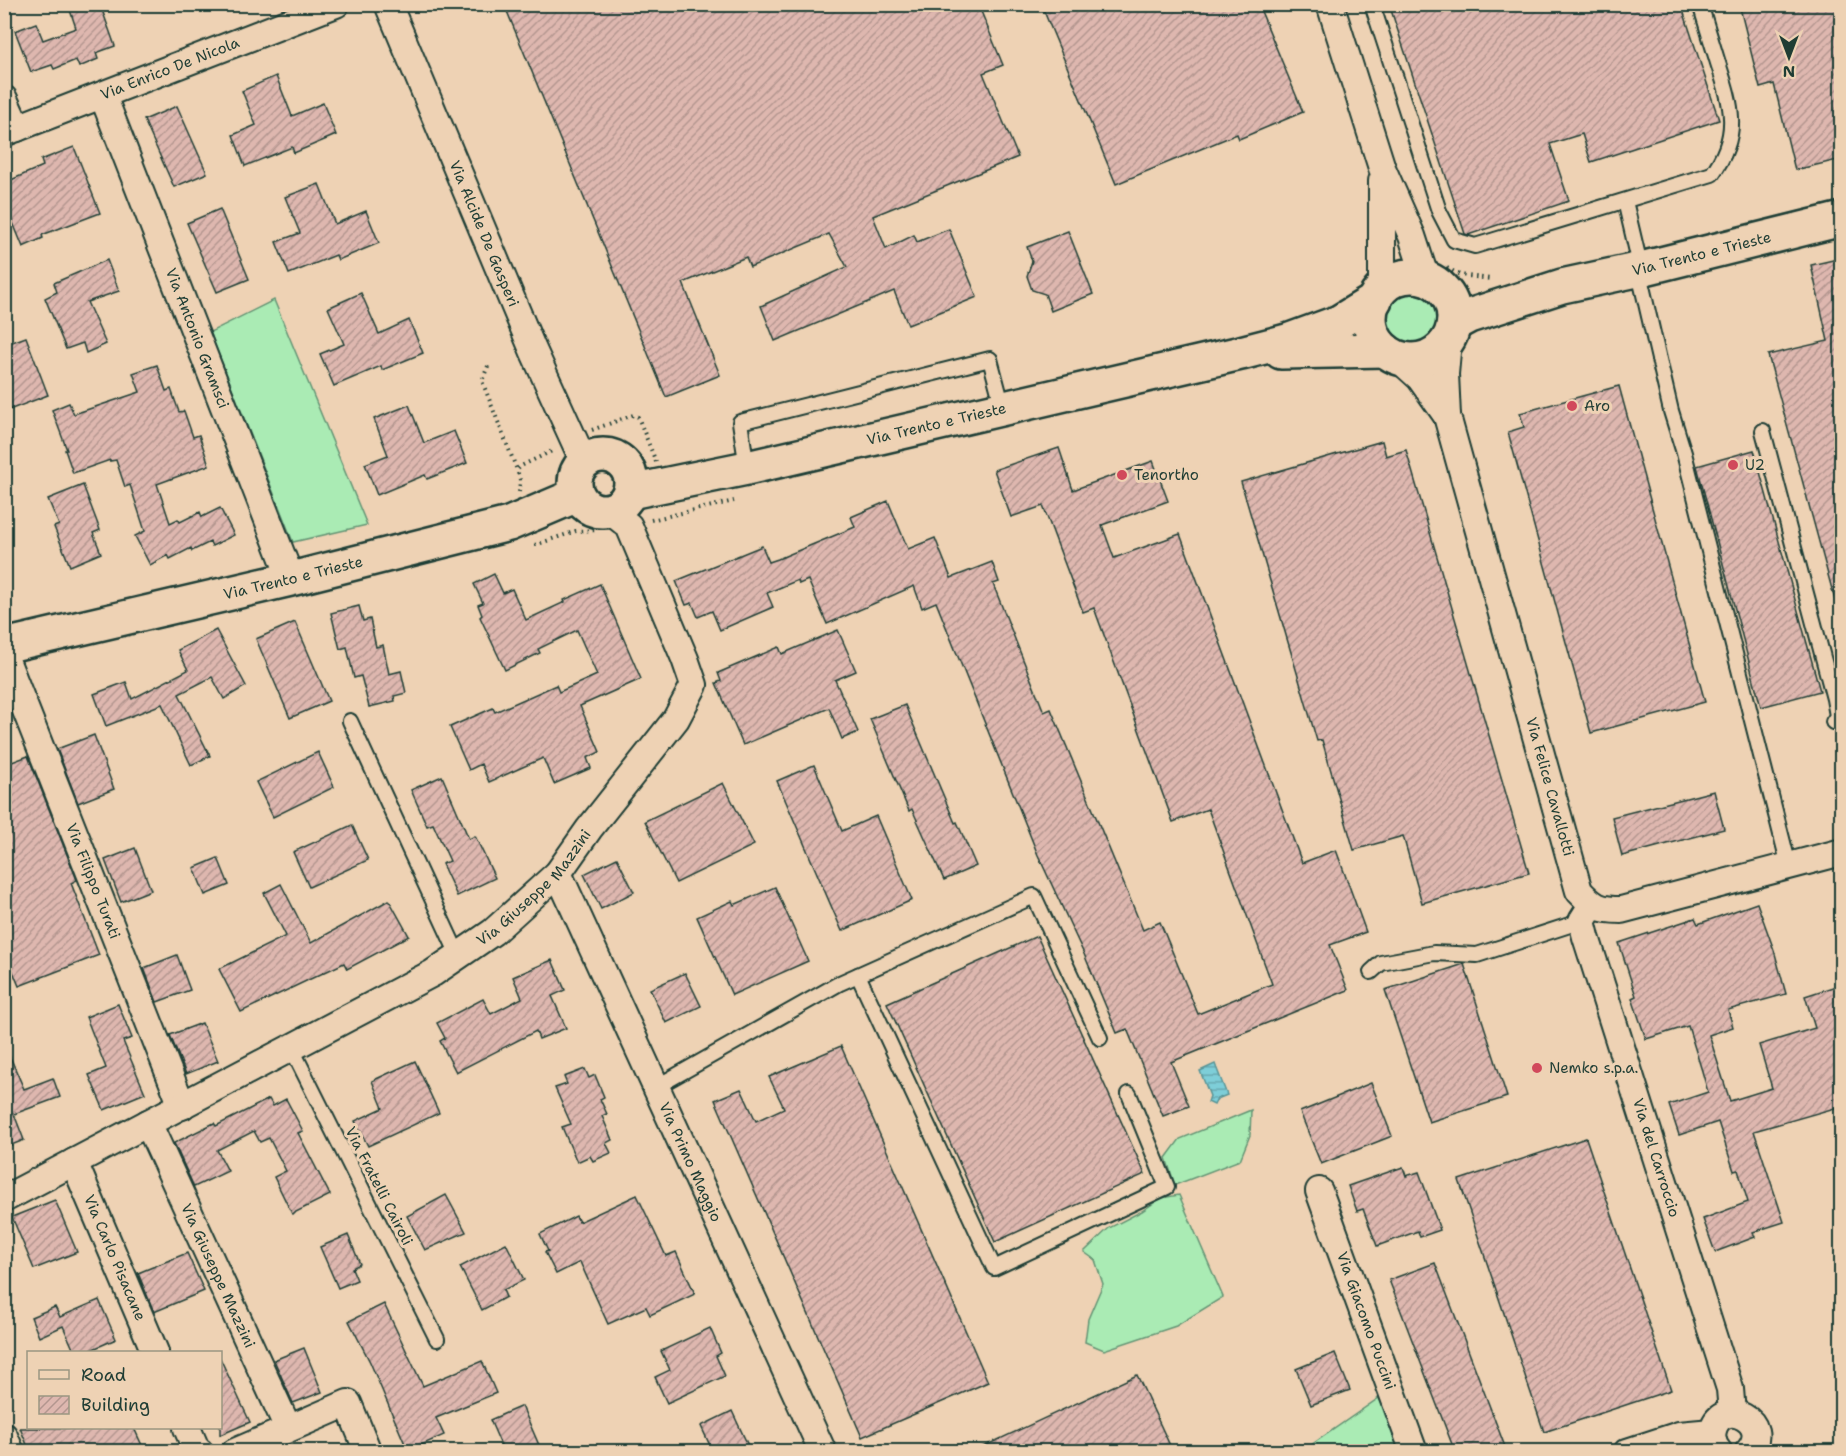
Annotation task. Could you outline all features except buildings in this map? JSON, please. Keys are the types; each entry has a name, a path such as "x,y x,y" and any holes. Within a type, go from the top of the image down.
{"street":[{"name":"Via Enrico De Nicola","path":"11,130 336,4"},
{"name":"Via Alcide De Gasperi","path":"388,4 528,339 584,462"},
{"path":"1330,4 1382,168 1433,283 1452,304 1451,332"},
{"name":"Via Antonio Gramsci","path":"103,96 291,579"},
{"path":"4,99 11,130"},
{"path":"1382,168 1378,295 1370,318 1374,336 1392,354"},
{"name":"Via Trento e Trieste","path":"1241,353 1392,354 1413,360 1426,358 1439,351 1451,332 1469,316 1562,286 1842,219"},
{"name":"Via Trento e Trieste","path":"4,646 291,579 509,524 577,495 587,507 594,511 623,509 746,483 1003,408 1241,353 1339,322 1378,295 1395,280 1411,276 1433,283 1484,290 1562,286"},
{"name":"Via Felice Cavallotti","path":"1451,332 1445,374 1447,416 1587,913"},
{"name":"Via Felice Cavallotti","path":"1392,354 1420,378 1447,416"},
{"path":"577,495 574,486 575,477 584,462 601,455 618,460 629,473 631,482 623,509"},
{"name":"Via Giuseppe Mazzini","path":"4,1199 433,973 493,932 558,873 589,829 676,719 694,685 623,509"},
{"name":"Via Filippo Turati","path":"4,655 182,1106"},
{"path":"1587,913 1621,910 1842,852"},
{"name":"Via Primo Maggio","path":"558,873 823,1452"},
{"name":"Via del Carroccio","path":"1587,913 1730,1389 1732,1413"},
{"name":"Via Giuseppe Mazzini","path":"148,1123 288,1428"},
{"name":"Via Carlo Pisacane","path":"74,1162 154,1351"},
{"name":"Via Giacomo Puccini","path":"1319,1191 1414,1452"},
{"path":"236,1452 348,1403 368,1452"},
{"path":"1627,1452 1679,1435 1715,1442 1719,1419 1732,1413 1746,1417 1755,1428 1755,1442 1748,1452"},
{"path":"187,1429 200,1452"},
{"path":"4,1436 11,1452"}],"lane":[{"path":"1372,4 1439,211 1454,240 1475,246 1712,174 1726,150 1730,135 1731,107 1700,4"},
{"path":"1625,201 1671,411 1690,476 1789,866"},
{"path":"746,483 740,422 990,359 1003,408"},
{"path":"1763,431 1834,699 1837,716 1833,722"},
{"path":"350,721 459,957"},
{"path":"656,1087 840,982 1034,896 1100,1038"},
{"path":"1371,972 1381,963 1434,953 1477,956 1587,913"},
{"path":"858,975 994,1268 1167,1187 1129,1094"},
{"name":"Via Fratelli Cairoli","path":"292,1049 437,1339"}],"path":[{"path":"488,366 482,381 518,470"},
{"path":"525,547 576,531 608,531 623,509 746,483"}],"green space":[{"path":"1412,286 1429,291 1437,299 1442,316 1437,333 1429,341 1412,346 1395,341 1387,333 1382,316 1387,299 1395,291"},
{"path":"274,300 367,525 293,542 210,332"},
{"path":"1251,1110 1250,1135 1240,1160 1175,1185 1166,1158 1180,1139"},
{"path":"1179,1195 1223,1297 1176,1326 1104,1350 1085,1342 1088,1319 1103,1284 1095,1260 1084,1252 1109,1228 1161,1198"},
{"path":"1379,1398 1402,1451 1301,1452"}],"water":[{"path":"1215,1064 1227,1095 1217,1099 1214,1105 1208,1102 1210,1096 1200,1071"}],"place":[{"name":"Aro","path":"1572,406"},
{"name":"U2","path":"1733,465"},
{"name":"Tenortho","path":"1122,475"},
{"name":"Nemko s.p.a.","path":"1537,1068"}]}
